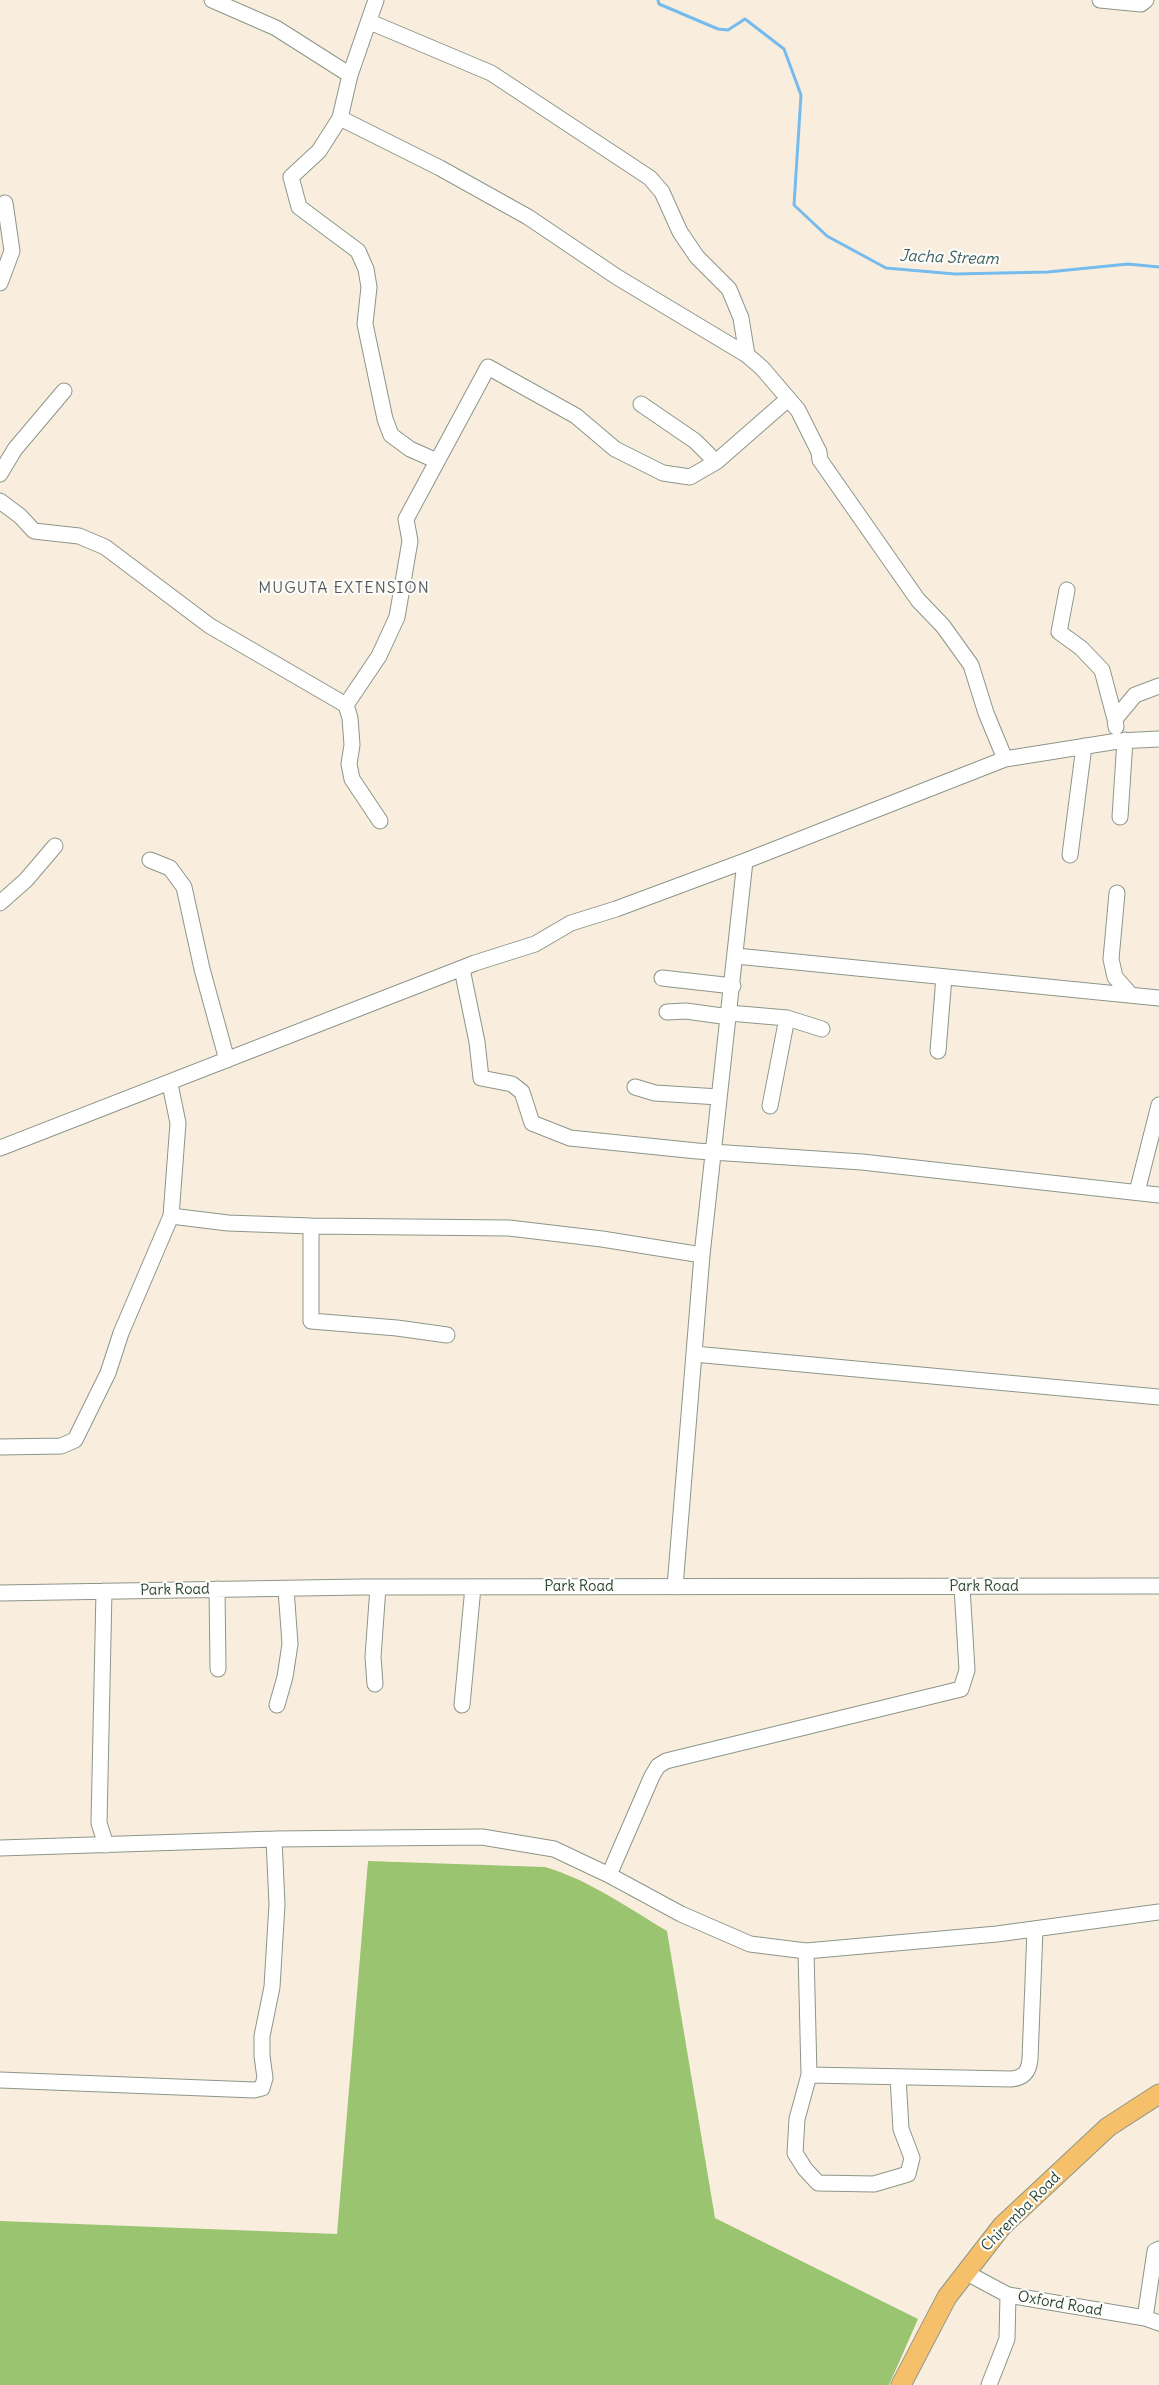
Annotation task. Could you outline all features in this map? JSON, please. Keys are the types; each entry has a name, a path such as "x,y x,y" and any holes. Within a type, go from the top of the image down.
{"main road":[{"name":"Chiremba Road","path":"901,2385 947,2296 1002,2226 1108,2126 1159,2094"}],"street":[{"path":"212,0 276,28 350,75"},
{"path":"376,0 370,22 350,75 340,118 319,151 291,177 299,207 358,250 366,269 369,287 365,324 385,419 391,435 410,449 437,461"},
{"path":"1100,0 1141,4 1146,0"},
{"path":"370,22 490,73 650,178 662,192 680,232 697,257 729,289 741,318 747,355"},
{"path":"340,118 440,168 528,217 623,281 747,355 762,368 804,420 820,460 878,545 918,600 944,626 971,665 986,713 1005,759"},
{"path":"0,283 12,251 5,203"},
{"path":"346,705 379,656 394,625 410,541 406,519 488,367 576,416 615,449 663,473 690,477 716,462 788,399"},
{"path":"0,474 15,449 64,391"},
{"path":"641,404 695,441 716,462"},
{"path":"0,501 20,516 34,531 79,536 105,547 210,626 346,705 350,718 352,744 349,764 352,779 380,821"},
{"path":"1067,590 1059,632 1081,648 1102,670 1122,740 1120,817"},
{"path":"1115,719 1135,695 1159,686"},
{"path":"0,1148 170,1084 226,1060 462,969 535,944 571,923 616,909 745,861 1005,759 1122,740 1159,739"},
{"path":"1070,855 1084,746"},
{"path":"0,903 26,880 55,846"},
{"path":"150,860 170,868 184,887 202,968 226,1060"},
{"path":"675,1587 702,1255 745,861"},
{"path":"1117,893 1111,960 1115,978 1130,994"},
{"path":"736,956 1159,998"},
{"path":"462,969 476,1033 481,1078 512,1084 522,1092 532,1123 570,1138 712,1152 872,1163 1159,1195"},
{"path":"938,1051 944,977"},
{"path":"662,978 732,986"},
{"path":"668,1012 686,1011 787,1018 822,1029"},
{"path":"770,1106 787,1018"},
{"path":"0,1447 61,1446 75,1440 108,1373 121,1333 171,1216 178,1123 170,1084"},
{"path":"635,1087 655,1093 719,1097"},
{"path":"1137,1192 1159,1105"},
{"path":"171,1216 228,1223 311,1226 510,1228 602,1239 702,1255"},
{"path":"311,1226 311,1321 397,1328 447,1335"},
{"path":"694,1354 1159,1397"},
{"path":"609,1874 652,1776 658,1766 666,1761 961,1690 967,1670 962,1586"},
{"name":"Park Road","path":"0,1593 378,1587 1159,1586"},
{"path":"375,1684 373,1657 378,1587"},
{"path":"462,1705 473,1587"},
{"path":"277,1704 285,1677 290,1644 286,1589"},
{"path":"217,1590 218,1669"},
{"path":"104,1591 99,1823 106,1845"},
{"path":"0,1848 274,1839 482,1837 554,1849 609,1874 681,1914 750,1944 806,1951 1035,1929 1159,1912"},
{"path":"0,2080 254,2090 262,2088 265,2078 262,2036 272,1987 277,1904 274,1839"},
{"path":"809,2075 1011,2079 1024,2074 1028,2070 1030,2059 1035,1929"},
{"path":"806,1951 809,2075 797,2119 795,2154 818,2183 874,2184 908,2174 912,2158 901,2129 898,2077"},
{"path":"1152,2321 1151,2270 1155,2251 1159,2249"},
{"name":"Oxford Road","path":"965,2272 1008,2295 1152,2321"},
{"path":"989,2385 1007,2339 1008,2295"}],"green space":[{"path":"368,1861 545,1867 577,1879 667,1931 715,2218 918,2319 889,2385 0,2385 0,2221 337,2234"}],"waterway":[{"name":"Jacha Stream","path":"658,0 659,4 718,29 728,30 745,19 784,49 801,95 794,205 827,236 886,268 955,274 1048,272 1128,264 1159,267"}],"district":[{"name":"MUGUTA EXTENSION","path":"344,588"}]}
